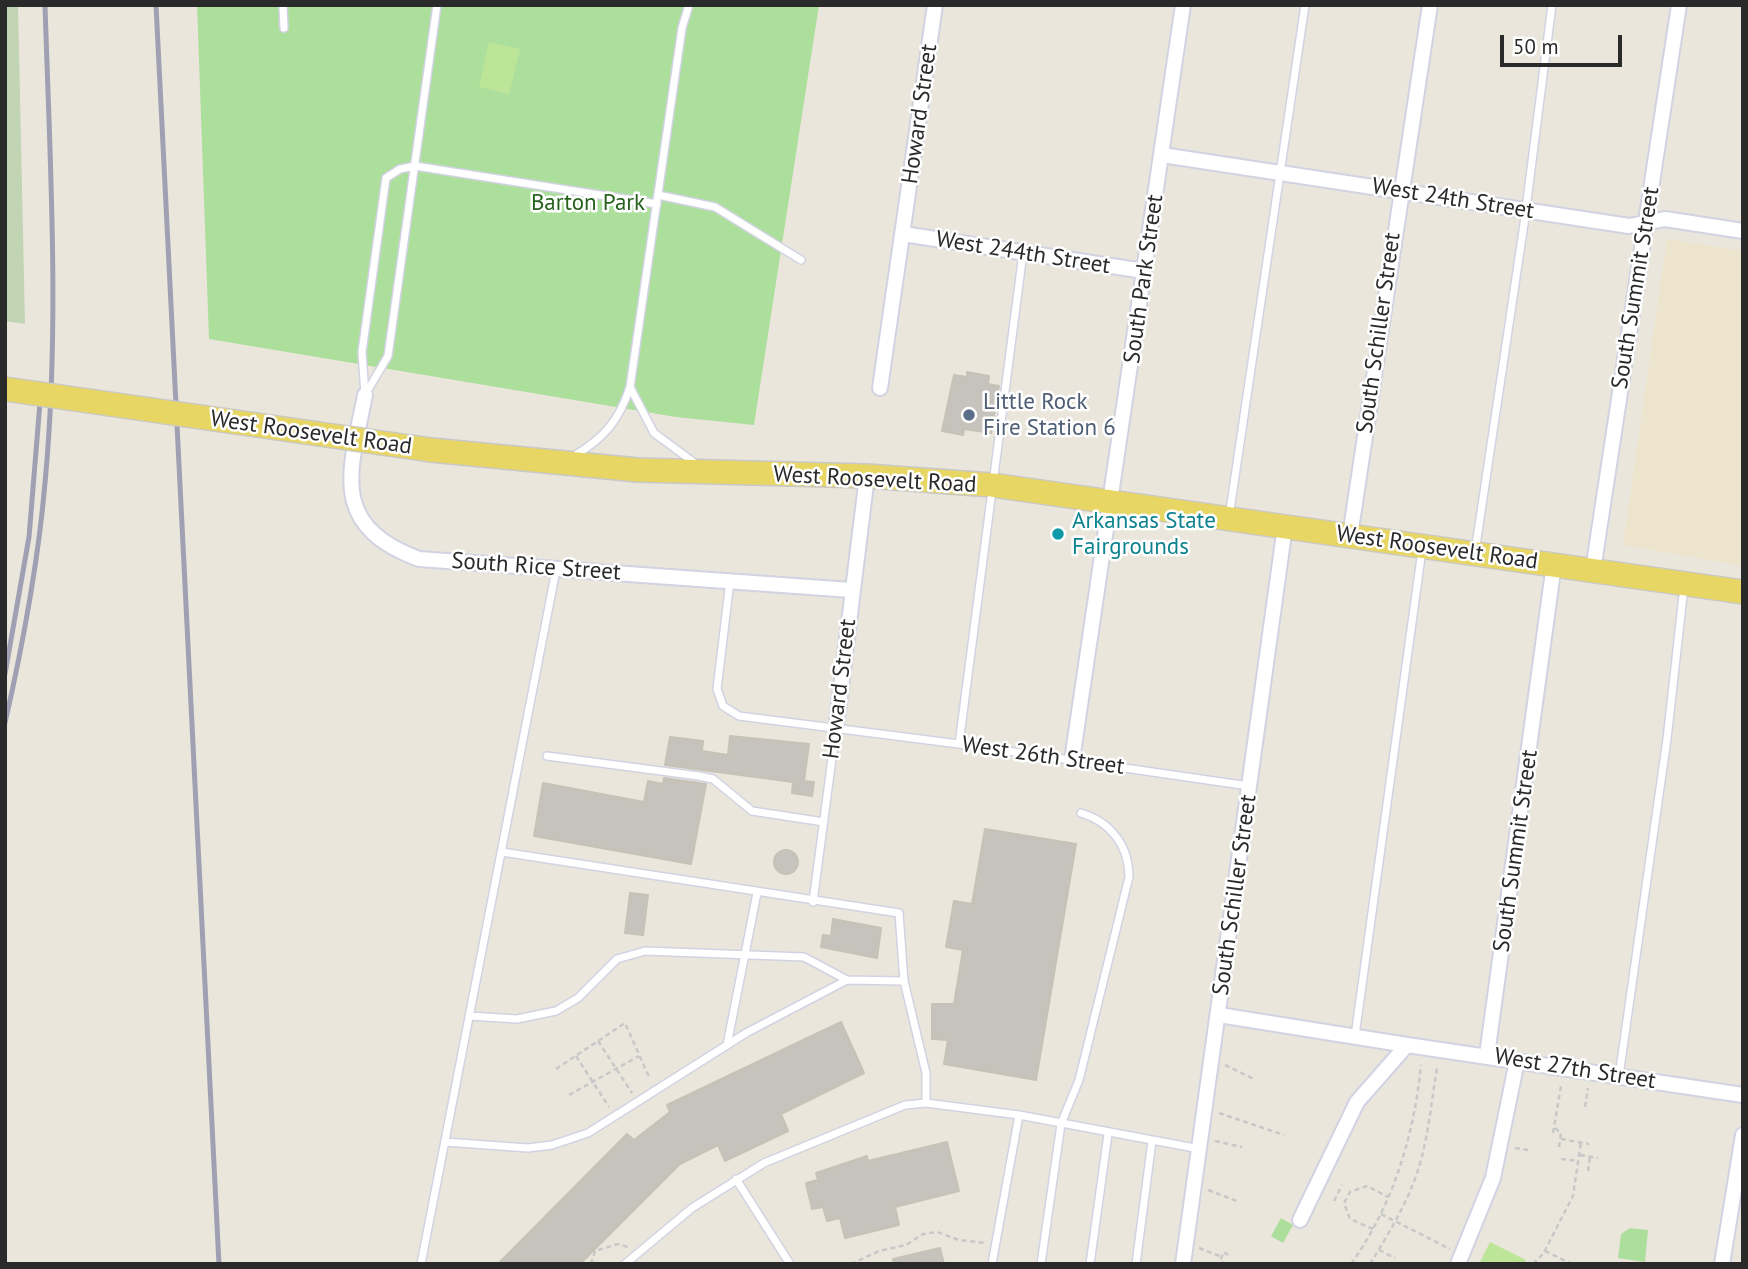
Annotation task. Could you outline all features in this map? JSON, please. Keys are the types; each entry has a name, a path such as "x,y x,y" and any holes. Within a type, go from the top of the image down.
{"main road":[{"name":"West Roosevelt Road","path":"5,389 431,450 561,464 709,474 867,476 992,485 1743,592"}],"street":[{"name":"Howard Street","path":"880,388 935,5"},
{"name":"South Park Street","path":"1072,760 1183,5"},
{"name":"South Schiller Street","path":"1350,536 1400,190 1430,5"},
{"name":"South Summit Street","path":"1593,570 1679,5"},
{"name":"West 24th Street","path":"1162,155 1629,226 1665,219 1743,230"},
{"name":"West 244th Street","path":"903,234 1144,271"},
{"name":"South Rice Street","path":"365,395 351,470 351,502 389,547 419,558 851,590"},
{"name":"Howard Street","path":"836,729 867,476"},
{"name":"South Schiller Street","path":"1183,1264 1285,526"},
{"name":"South Summit Street","path":"1487,1055 1555,564"},
{"name":"West 27th Street","path":"1219,1015 1743,1095"},
{"path":"1300,1220 1357,1102 1407,1045"},
{"path":"1458,1264 1493,1178 1517,1061"},
{"path":"1723,1264 1743,1135"}],"lane":[{"path":"283,5 284,28"},
{"name":"South Rice Street","path":"365,395 387,356 437,5"},
{"path":"561,464 601,440 612,428 630,387 682,28 689,5"},
{"path":"1229,518 1305,5"},
{"path":"1475,553 1526,210 1552,5"},
{"path":"415,166 657,204"},
{"name":"South Rice Street","path":"365,395 362,352 386,178 400,169 415,166"},
{"path":"658,194 715,208 802,260"},
{"path":"960,744 1023,253"},
{"path":"630,387 654,433 709,474"},
{"path":"1355,1037 1422,546"},
{"path":"421,1264 556,569"},
{"name":"West 26th Street","path":"730,581 717,689 723,706 739,716 960,744 1250,786"},
{"path":"1619,1076 1667,739 1685,583"},
{"name":"Howard Street","path":"813,902 836,729"},
{"path":"547,756 706,778 727,790 740,804 752,811 824,822"},
{"path":"1041,1264 1061,1124 1079,1080 1129,877 1127,855 1118,838 1099,821 1081,813"},
{"path":"502,852 813,902 899,913 904,981 926,1073 926,1104"},
{"path":"727,1045 757,893"},
{"path":"469,1016 517,1019 556,1011 578,998 617,959 632,952 668,950 804,957 847,980 904,981"},
{"path":"445,1142 528,1148 552,1145 588,1133 727,1045 847,980"},
{"path":"625,1264 692,1208 764,1163 905,1105 926,1104 1019,1115 1152,1141 1201,1144"},
{"path":"992,1264 1019,1115"},
{"path":"1090,1264 1108,1133"},
{"path":"1136,1264 1152,1141"},
{"path":"736,1179 790,1264"}],"path":[{"path":"555,1069 625,1023 655,1090"},
{"path":"598,1041 637,1102"},
{"path":"576,1056 615,1116"},
{"path":"569,1095 639,1056"},
{"path":"1213,1059 1254,1079"},
{"path":"1351,1264 1373,1229 1388,1197 1410,1134 1421,1065"},
{"path":"1372,1263 1416,1176 1427,1131 1437,1068"},
{"path":"1585,1107 1590,1071"},
{"path":"1553,1133 1561,1086"},
{"path":"1206,1108 1284,1135"},
{"path":"1554,1127 1561,1133 1559,1147"},
{"path":"1561,1139 1590,1144"},
{"path":"1533,1264 1545,1251 1573,1196 1581,1142"},
{"path":"1201,1144 1242,1147"},
{"path":"1516,1148 1528,1150"},
{"path":"1580,1155 1598,1157"},
{"path":"1588,1171 1590,1156"},
{"path":"1561,1159 1578,1161"},
{"path":"1334,1201 1342,1185"},
{"path":"1194,1186 1237,1201"},
{"path":"1373,1229 1350,1219 1344,1203 1350,1192 1367,1186 1388,1197"},
{"path":"1338,1193 1348,1197"},
{"path":"1381,1214 1445,1246"},
{"path":"851,1264 894,1245 906,1245 923,1234 937,1232 959,1240 996,1245"},
{"path":"590,1264 595,1251 607,1245 618,1244 639,1250"},
{"path":"1205,1250 1222,1257"},
{"path":"1379,1250 1395,1258"},
{"path":"1545,1251 1572,1264"},
{"path":"1226,1264 1220,1261 1223,1252 1228,1255"}],"shaded area":[{"path":"1667,239 1743,251 1743,566 1623,545"}],"green space":[{"path":"5,5 18,5 25,324 5,321"},
{"name":"Barton Park","path":"197,5 819,5 754,425 676,417 209,339"},
{"path":"489,42 520,49 509,94 479,87"},
{"path":"1281,1218 1293,1225 1283,1243 1271,1236"},
{"path":"1630,1228 1648,1230 1645,1262 1618,1258 1621,1234"},
{"path":"1490,1242 1526,1260 1524,1264 1479,1264"}],"building":[{"name":"Little Rock Fire Station 6","path":"967,372 989,376 988,384 999,386 991,433 964,429 963,435 942,431 954,375 967,377"},
{"path":"730,736 809,744 804,781 814,782 812,796 792,793 793,782 665,765 670,737 703,741 702,751 728,755"},
{"path":"664,778 706,784 691,864 534,836 543,783 644,802 648,781 663,784"},
{"path":"985,829 1076,844 1036,1080 944,1064 948,1040 932,1039 932,1004 954,1004 963,950 946,947 954,901 972,904"},
{"path":"786,850 794,854 798,862 794,870 786,874 778,870 774,862 778,854"},
{"path":"630,893 648,895 643,935 625,933"},
{"path":"833,919 881,928 877,958 821,947 823,935 831,936"},
{"path":"841,1022 864,1073 781,1114 788,1131 725,1161 718,1145 680,1164 580,1264 498,1264 627,1134 634,1140 670,1112 667,1105"},
{"path":"947,1142 959,1191 895,1207 899,1225 845,1238 840,1218 827,1221 823,1207 812,1209 806,1183 818,1180 816,1173 867,1156 868,1161"},
{"path":"940,1248 944,1264 894,1264 893,1259"}],"railway":[{"path":"5,723 34,574 50,423 53,244 45,5"},
{"path":"156,5 219,1264"},
{"path":"5,674 29,537 41,390"}],"place":[{"name":"Little Rock Fire Station 6","path":"969,415"},
{"name":"Arkansas State Fairgrounds","path":"1058,534"}]}
